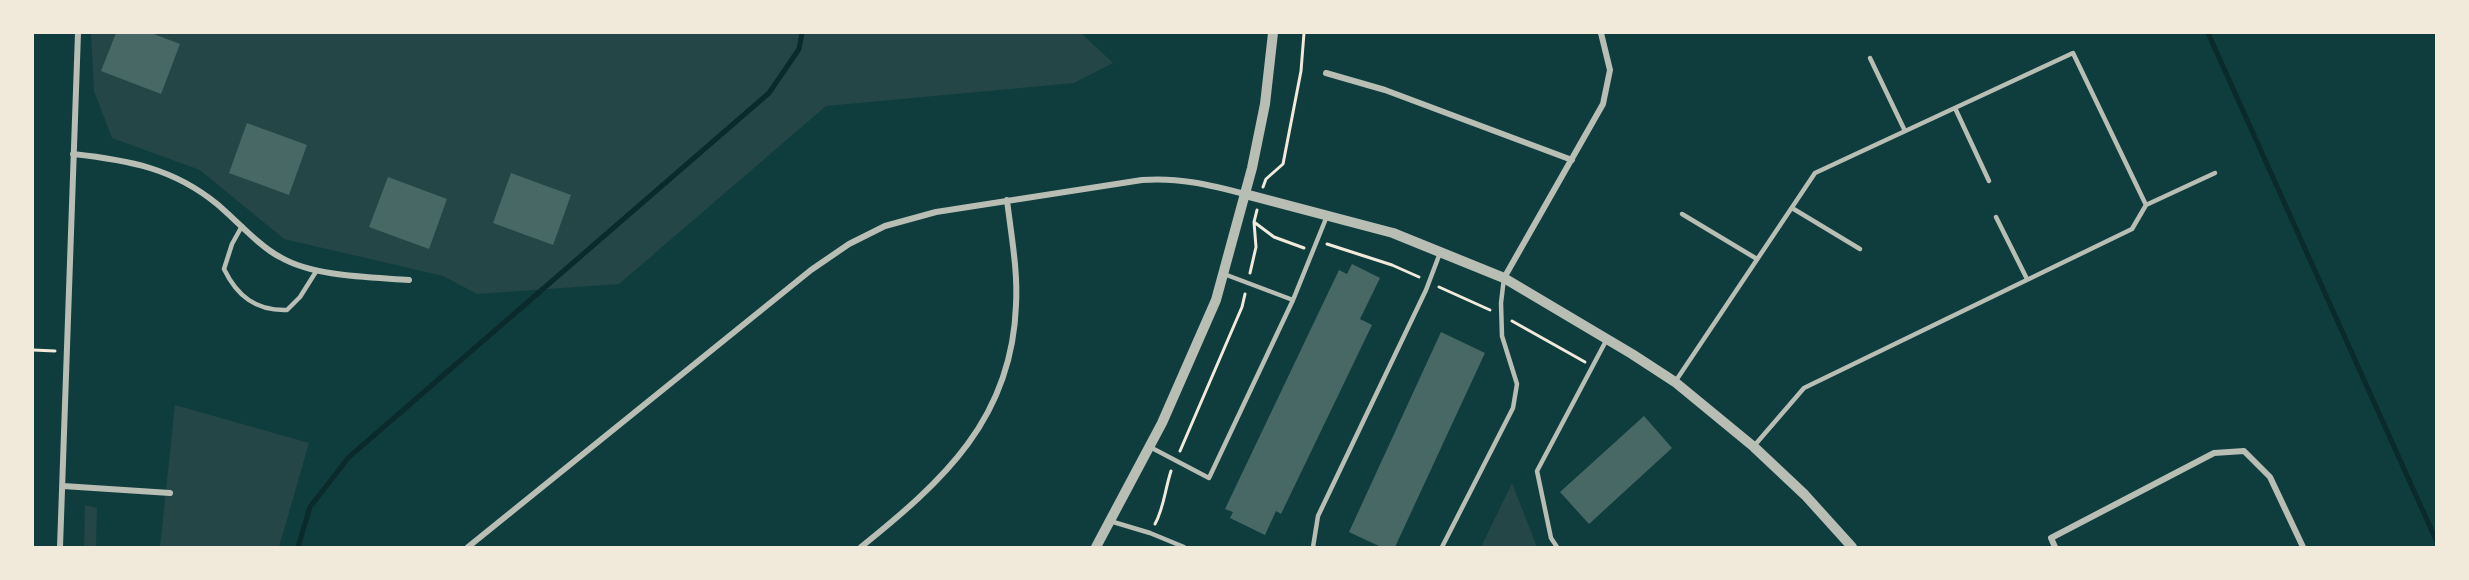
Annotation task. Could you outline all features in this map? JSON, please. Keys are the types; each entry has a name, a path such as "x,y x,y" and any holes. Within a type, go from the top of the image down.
{"street":[{"path":"60,547 78,33"},
{"path":"1096,547 1150,447 1203,332 1224,274 1245,194 1264,104 1273,33"},
{"path":"1504,278 1603,104 1610,70 1601,33"},
{"path":"1326,73 1385,90 1572,160"},
{"path":"73,154 120,159 158,169 185,182 216,203 279,257 326,273 410,280"},
{"path":"468,547 811,270 849,244 885,226 936,212 1166,178 1200,183 1393,233 1504,278 1675,382 1754,447 1805,495 1852,547"},
{"path":"861,547 938,481 961,455 982,424 997,392 1011,347 1016,306 1015,265 1007,200"},
{"path":"2055,547 2051,538 2214,453 2244,451 2270,477 2303,547"},
{"path":"63,486 170,493"}],"lane":[{"path":"1675,382 1815,173 2073,53 2146,205"},
{"path":"1870,58 1905,131"},
{"path":"1955,108 1989,181"},
{"path":"1754,447 1804,388 2132,229 2146,205 2215,173"},
{"path":"1792,208 1860,249"},
{"path":"1682,214 1757,259"},
{"path":"1150,447 1209,478 1293,300 1327,215"},
{"path":"1996,217 2027,279"},
{"path":"242,226 232,244 224,269 231,283 246,300 270,311 286,310 300,297 317,270"},
{"path":"1313,547 1318,516 1426,290 1440,251"},
{"path":"1224,274 1293,300"},
{"path":"1442,547 1513,408 1517,384 1502,336 1501,303 1504,278"},
{"path":"1557,547 1551,538 1537,471 1607,339"},
{"path":"1110,521 1150,533 1184,547"}],"path":[{"path":"1150,533 1161,512 1165,489 1176,460 1242,308 1256,247 1254,222"},
{"path":"33,350 67,351"}],"shaded area":[{"path":"91,33 1081,33 1113,63 1074,83 826,106 619,284 477,294 443,276 284,239 200,170 112,138 94,91"},
{"path":"175,405 309,443 279,547 160,547"},
{"path":"1512,483 1537,547 1481,547"},
{"path":"85,505 97,508 96,547 84,547"}],"building":[{"path":"116,33 151,33 180,44 161,94 101,71"},
{"path":"247,123 307,145 289,195 229,173"},
{"path":"511,173 571,195 553,245 493,223"},
{"path":"388,177 447,199 429,249 369,227"},
{"path":"1352,264 1380,278 1360,319 1372,325 1281,514 1276,511 1265,535 1230,518 1233,512 1225,509 1339,270 1347,274"},
{"path":"1441,332 1485,353 1395,547 1381,547 1349,532"},
{"path":"1644,416 1672,448 1589,524 1560,492"}],"waterway":[{"path":"298,547 310,507 349,457 769,93 799,49 802,33"},
{"path":"2208,33 2436,540"}]}
